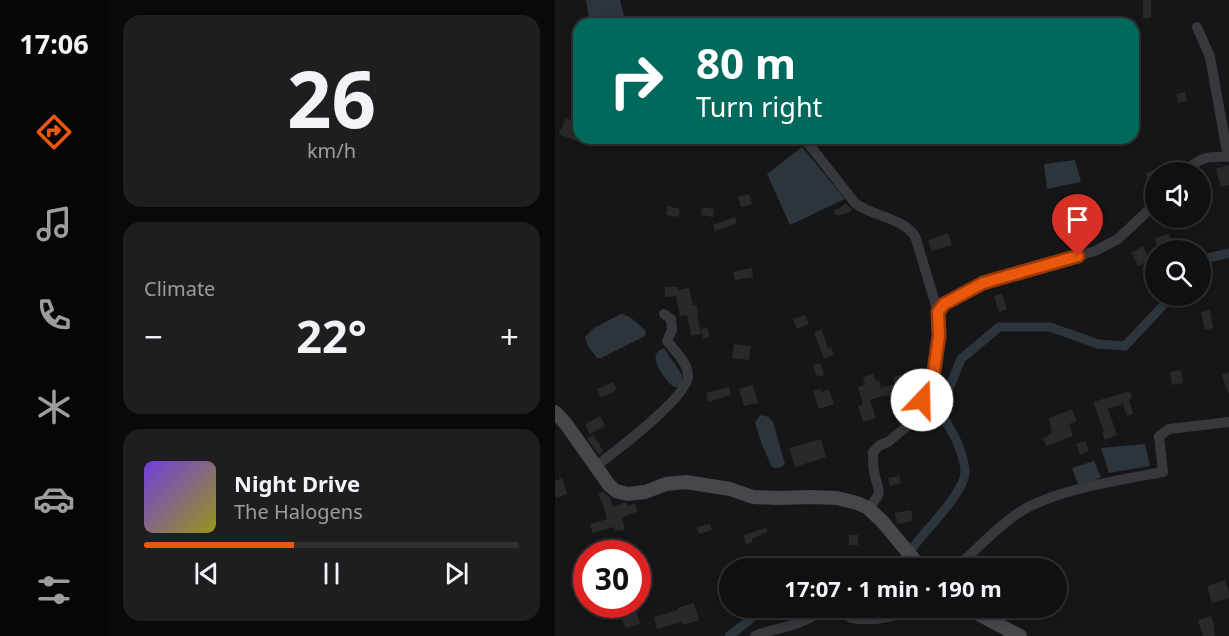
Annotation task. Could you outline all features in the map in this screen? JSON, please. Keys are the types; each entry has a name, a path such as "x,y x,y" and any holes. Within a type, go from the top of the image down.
{"street":[{"path":"1196,162 1212,157 1229,157 1210,57 1197,27"},
{"path":"808,144 855,203 909,228 915,236 938,312 939,336 934,371 912,422 873,452 874,472 880,493 868,508"},
{"path":"938,312 944,304 983,283 1101,248 1117,240 1145,213"},
{"path":"595,467 656,418 683,390 689,380 687,367 667,341 672,330 671,319 663,314"},
{"path":"555,412 566,424 595,467 616,491 628,494 645,492 666,484 686,482 730,489 753,497 837,498 868,508 913,558"},
{"path":"967,558 1027,507 1099,484 1163,472 1159,436 1169,429 1229,423"},
{"path":"755,636 811,618"},
{"path":"986,618 1020,636"}],"shaded area":[{"path":"586,0 620,0 624,18 589,18"},
{"path":"802,147 845,199 790,225 767,174"},
{"path":"1075,160 1081,182 1047,189 1044,164"},
{"path":"621,314 638,323 646,331 645,336 597,358 588,346 585,337 594,328"},
{"path":"664,348 682,375 682,383 678,387 673,386 667,380 656,362 656,354"},
{"path":"761,415 769,417 773,422 785,464 777,468 772,467 755,423"},
{"path":"1145,444 1150,466 1109,473 1101,448"},
{"path":"1094,461 1101,477 1079,487 1072,468"}],"building":[{"path":"1143,0 1151,0 1151,18 1143,18"},
{"path":"1185,92 1187,101 1178,103 1176,94"},
{"path":"566,118 573,121 573,140 559,134"},
{"path":"1229,165 1229,185 1221,187 1216,169"},
{"path":"749,194 752,204 741,207 738,197"},
{"path":"846,203 852,210 836,216 834,210"},
{"path":"667,206 680,209 678,217 666,215"},
{"path":"702,207 714,209 713,217 701,215"},
{"path":"735,217 737,223 715,231 713,225"},
{"path":"948,233 952,245 932,251 928,240"},
{"path":"1169,234 1171,240 1155,240 1155,238"},
{"path":"1143,246 1145,262 1138,266 1131,253"},
{"path":"752,268 753,277 735,280 733,272"},
{"path":"665,287 678,287 678,290 689,288 693,306 697,305 701,334 691,336 687,315 680,316 676,296 665,297"},
{"path":"1002,294 1007,309 999,312 994,296"},
{"path":"1210,310 1213,328 1205,330 1201,312"},
{"path":"805,315 809,324 797,329 793,319"},
{"path":"707,327 710,337 703,339 701,329"},
{"path":"822,330 828,348 831,347 834,355 824,359 814,332"},
{"path":"734,344 751,346 749,360 732,358"},
{"path":"820,363 824,375 817,377 813,365"},
{"path":"1181,370 1183,383 1172,385 1170,372"},
{"path":"1229,372 1229,393 1228,393 1222,375"},
{"path":"905,373 910,388 870,400 876,418 863,422 858,406 863,404 858,387 865,385 863,377 873,374 876,381 879,380 881,388 895,384 893,377"},
{"path":"613,382 617,390 601,398 597,389"},
{"path":"753,385 758,403 744,406 739,389"},
{"path":"729,387 731,395 708,402 706,393"},
{"path":"820,389 821,392 829,390 834,404 819,409 813,391"},
{"path":"1130,391 1132,398 1129,399 1133,414 1127,416 1123,404 1108,409 1117,435 1105,440 1093,402"},
{"path":"1072,409 1077,421 1069,424 1073,436 1046,446 1043,438 1052,434 1049,418"},
{"path":"600,416 605,426 589,434 585,424"},
{"path":"594,435 603,451 599,455 587,438"},
{"path":"821,439 826,457 795,467 789,448"},
{"path":"1085,441 1089,451 1080,455 1076,444"},
{"path":"899,476 901,483 890,486 888,478"},
{"path":"562,478 567,494 556,498 555,481"},
{"path":"603,492 610,498 613,507 625,502 628,506 635,503 638,511 622,518 625,530 615,531 614,527 593,533 590,524 607,519 598,494"},
{"path":"911,510 913,521 897,524 895,513"},
{"path":"710,524 712,530 699,534 697,527"},
{"path":"766,528 767,532 746,544 743,535"},
{"path":"849,535 858,535 858,545 849,545"},
{"path":"1225,580 1229,598 1212,603 1207,586"},
{"path":"694,603 699,620 657,629 654,617"},
{"path":"1211,616 1215,636 1203,636 1198,620"},
{"path":"621,618 638,618 640,624 626,628"}],"waterway":[{"path":"1211,257 1229,253"},
{"path":"905,558 949,505 964,478 964,463 959,447 940,411 961,359 999,327 1050,327 1098,344 1125,346 1163,306"},
{"path":"729,636 752,618"}],"route":[{"path":"922,400 934,371 939,336 938,312 944,304 983,283 1078,256"}]}
